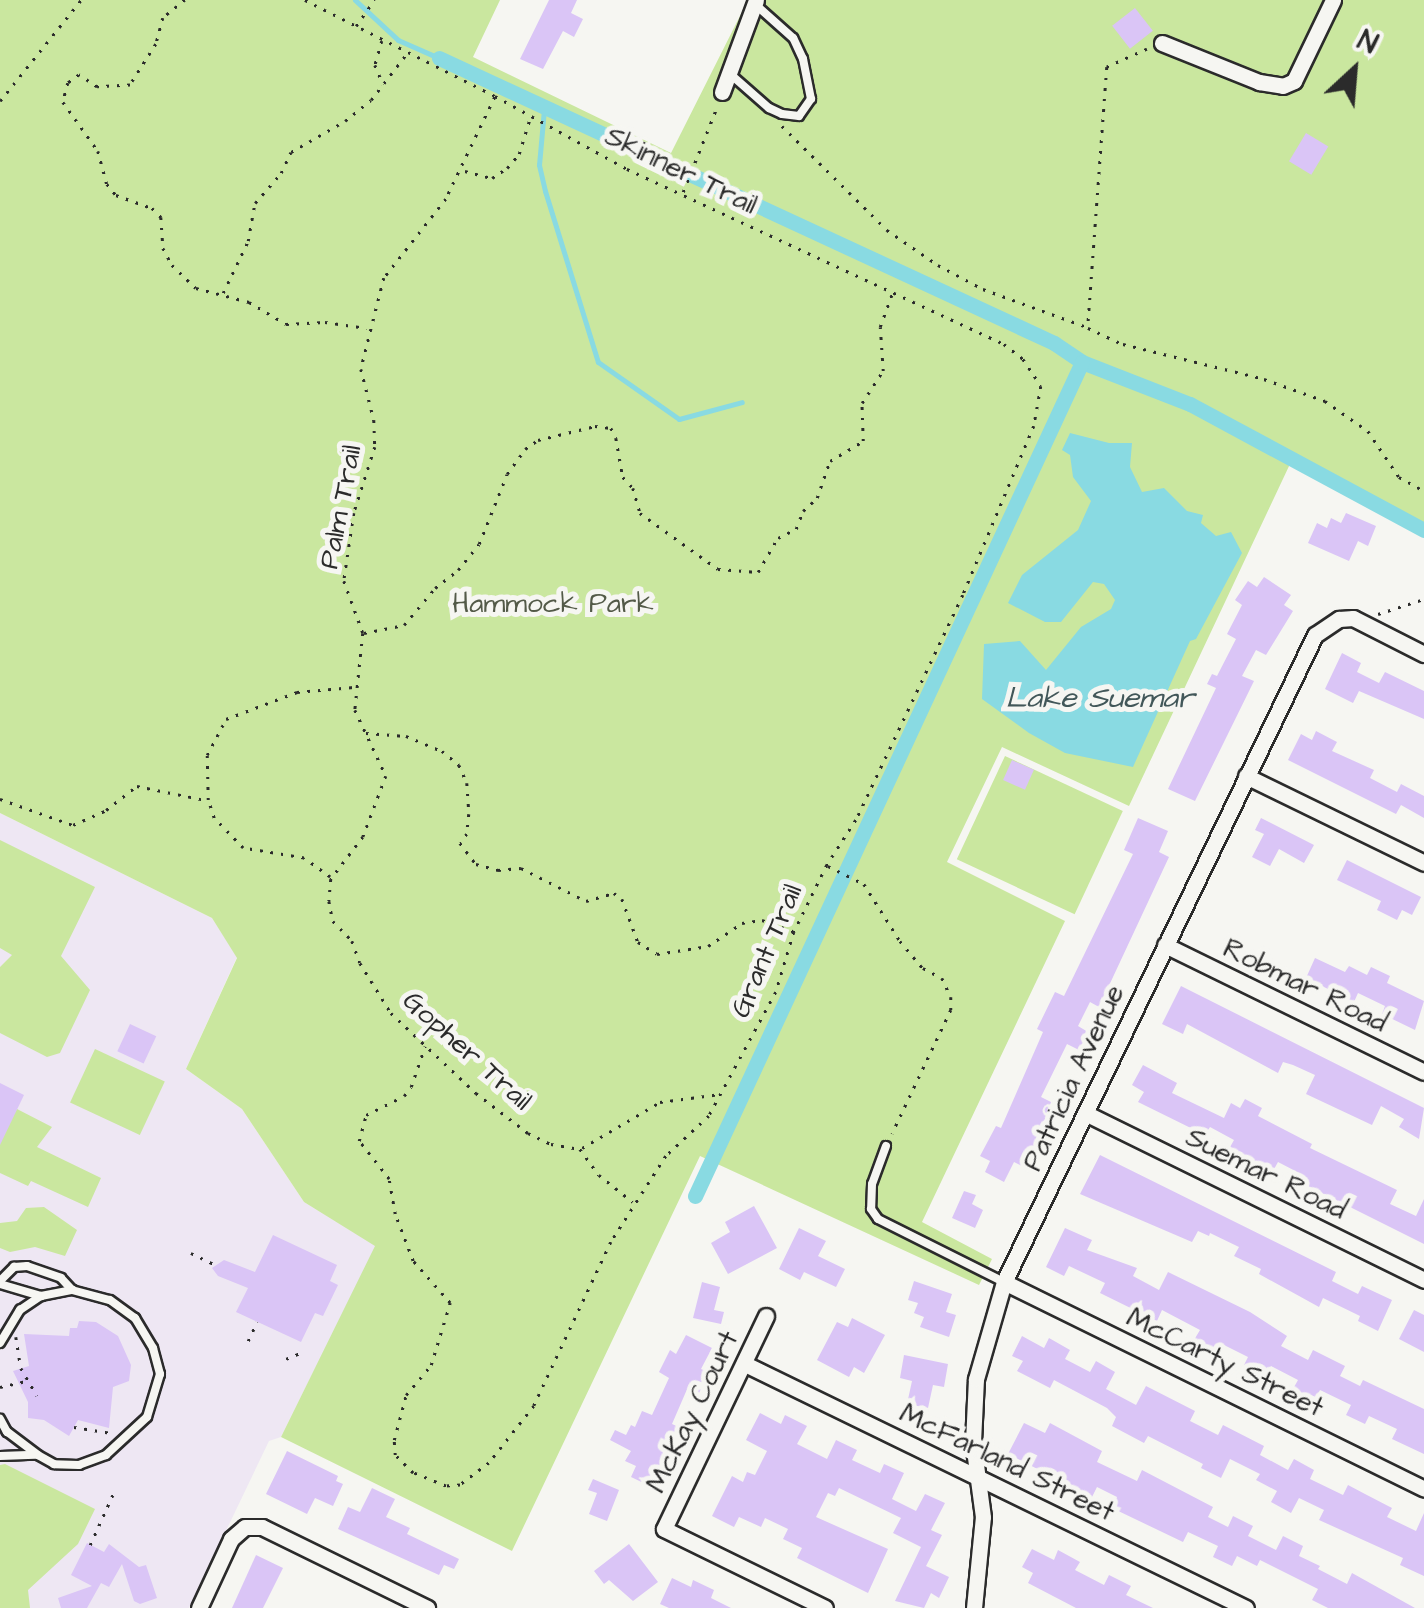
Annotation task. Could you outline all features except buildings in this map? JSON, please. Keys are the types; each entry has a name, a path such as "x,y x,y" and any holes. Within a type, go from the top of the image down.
{"street":[{"path":"1162,42 1258,82 1283,86 1294,80 1333,0"},
{"path":"722,92 755,2"},
{"path":"1352,618 1424,654"},
{"name":"Patricia Avenue","path":"974,1608 984,1517 973,1442 976,1379 1004,1282 1314,635 1339,619 1352,618"},
{"path":"1246,776 1424,863"},
{"name":"Robmar Road","path":"1165,945 1424,1072"},
{"name":"Suemar Road","path":"1085,1113 1424,1280"},
{"name":"McCarty Street","path":"1004,1282 1424,1489"},
{"name":"McKay Court","path":"766,1316 664,1529 825,1608"},
{"name":"McFarland Street","path":"745,1364 1246,1608"},
{"path":"199,1608 232,1539 245,1528 262,1527 391,1600 427,1608"}],"lane":[{"path":"729,73 770,108 790,116 807,110 811,99 808,78 793,38 755,2"},
{"path":"886,1146 872,1184 871,1209 878,1219 1004,1282"},
{"path":"41,1296 0,1282 14,1267 26,1266 60,1278 72,1290"},
{"path":"0,1342 20,1310 41,1296 72,1290 110,1300 136,1318 153,1348 160,1374 147,1417 106,1454 79,1465 54,1464 38,1455 7,1432 0,1420"},
{"path":"0,1456 38,1455"}],"path":[{"path":"0,100 81,0"},
{"path":"185,0 163,18 156,44 130,85 97,87 87,76 78,75 68,83 63,102 98,151 107,184 116,195 152,208 161,217 163,248 172,265 196,288 248,302 286,324 348,323 370,329"},
{"name":"Skinner Trail","path":"305,0 682,194 1004,344 1036,375"},
{"path":"356,26 374,0"},
{"path":"383,39 374,65 384,85"},
{"path":"1088,328 1108,67 1162,42"},
{"path":"222,294 248,242 255,203 281,173 291,152 346,121 384,85 408,52"},
{"path":"682,194 722,92"},
{"name":"Palm Trail","path":"331,878 364,837 386,776 355,710 354,687 362,633 344,581 354,514 375,447 374,420 361,369 384,278 463,170 472,140 495,96"},
{"path":"770,108 810,156 887,230 983,289 1123,344 1264,379 1326,401 1368,431 1399,477 1424,492"},
{"path":"463,170 492,178 508,168 519,154 531,118"},
{"path":"362,633 404,626 434,588 458,570 479,544 508,474 525,449 538,440 594,426 610,428 616,438 624,477 634,488 640,513 718,569 758,572 778,538 796,529 803,511 818,498 830,460 864,441 862,402 883,371 880,326 893,290"},
{"name":"Grant Trail","path":"426,1046 404,1096 366,1116 359,1128 363,1152 389,1179 395,1214 413,1261 450,1303 431,1365 406,1395 395,1455 413,1474 446,1486 460,1485 488,1462 534,1406 611,1242 666,1156 708,1116 776,992 794,932 856,820 962,595 1034,426 1041,386 1036,375"},
{"path":"1352,618 1424,599"},
{"path":"331,878 304,858 243,848 214,818 208,800 207,756 226,719 297,692 354,687"},
{"path":"366,733 406,736 442,752 459,765 468,782 469,814 467,834 460,843 476,864 498,870 521,868 586,900 614,893 622,899 638,942 657,954 708,946 742,923 762,920 794,932"},
{"path":"0,799 73,825 106,810 137,786 208,800"},
{"path":"829,866 864,884 900,941 923,968 942,978 951,996 951,1010 886,1146"},
{"name":"Gopher Trail","path":"331,878 328,894 333,921 352,941 360,963 391,1013 528,1133 580,1149"},
{"path":"636,1204 599,1175 580,1149 660,1102 721,1094"},
{"path":"191,1253 214,1264"},
{"path":"248,1341 257,1322"},
{"path":"15,1326 21,1368 36,1396"},
{"path":"286,1359 300,1352"},
{"path":"0,1386 28,1380"},
{"path":"74,1427 132,1433"},
{"path":"90,1544 113,1494"}],"shaded area":[{"path":"0,813 212,918 237,957 186,1069 242,1109 304,1202 376,1246 281,1437 269,1441 189,1608 0,1608"}],"green space":[{"name":"Hammock Park","path":"0,0 500,0 473,57 671,153 748,0 1424,0 1424,534 1290,464 1129,806 1002,747 947,862 1065,921 922,1222 992,1259 979,1285 700,1156 512,1551 281,1437 375,1246 304,1202 242,1109 186,1069 237,958 212,918 0,813"},
{"path":"1005,756 1123,811 1075,914 957,859"},
{"path":"0,840 95,887 61,956 90,990 60,1053 47,1057 0,1033 0,967 12,955 0,948"},
{"path":"95,1049 165,1082 140,1135 70,1102"},
{"path":"17,1109 52,1127 37,1147 101,1178 88,1207 31,1181 28,1186 0,1173 0,1133"},
{"path":"44,1207 77,1230 65,1256 35,1247 10,1252 0,1248 0,1223 17,1221 26,1208"},
{"path":"5,1464 95,1509 78,1544 28,1590 30,1608 0,1608 0,1465"}],"water":[{"name":"Lake Suemar","path":"1070,433 1109,443 1132,443 1130,467 1142,492 1164,488 1187,511 1203,515 1201,523 1216,536 1231,532 1242,553 1196,639 1190,641 1133,767 1065,753 982,699 984,644 1020,641 1046,670 1081,627 1111,609 1115,600 1104,584 1093,582 1061,622 1045,622 1008,603 1022,575 1078,530 1091,501 1073,477 1070,455 1062,450"}],"waterway":[{"path":"355,0 398,40 439,58"},
{"path":"439,58 1054,343 1082,362 1190,404 1424,530"},
{"path":"544,109 539,165 598,362 679,419 742,402"},
{"path":"695,1196 1082,362"}]}
